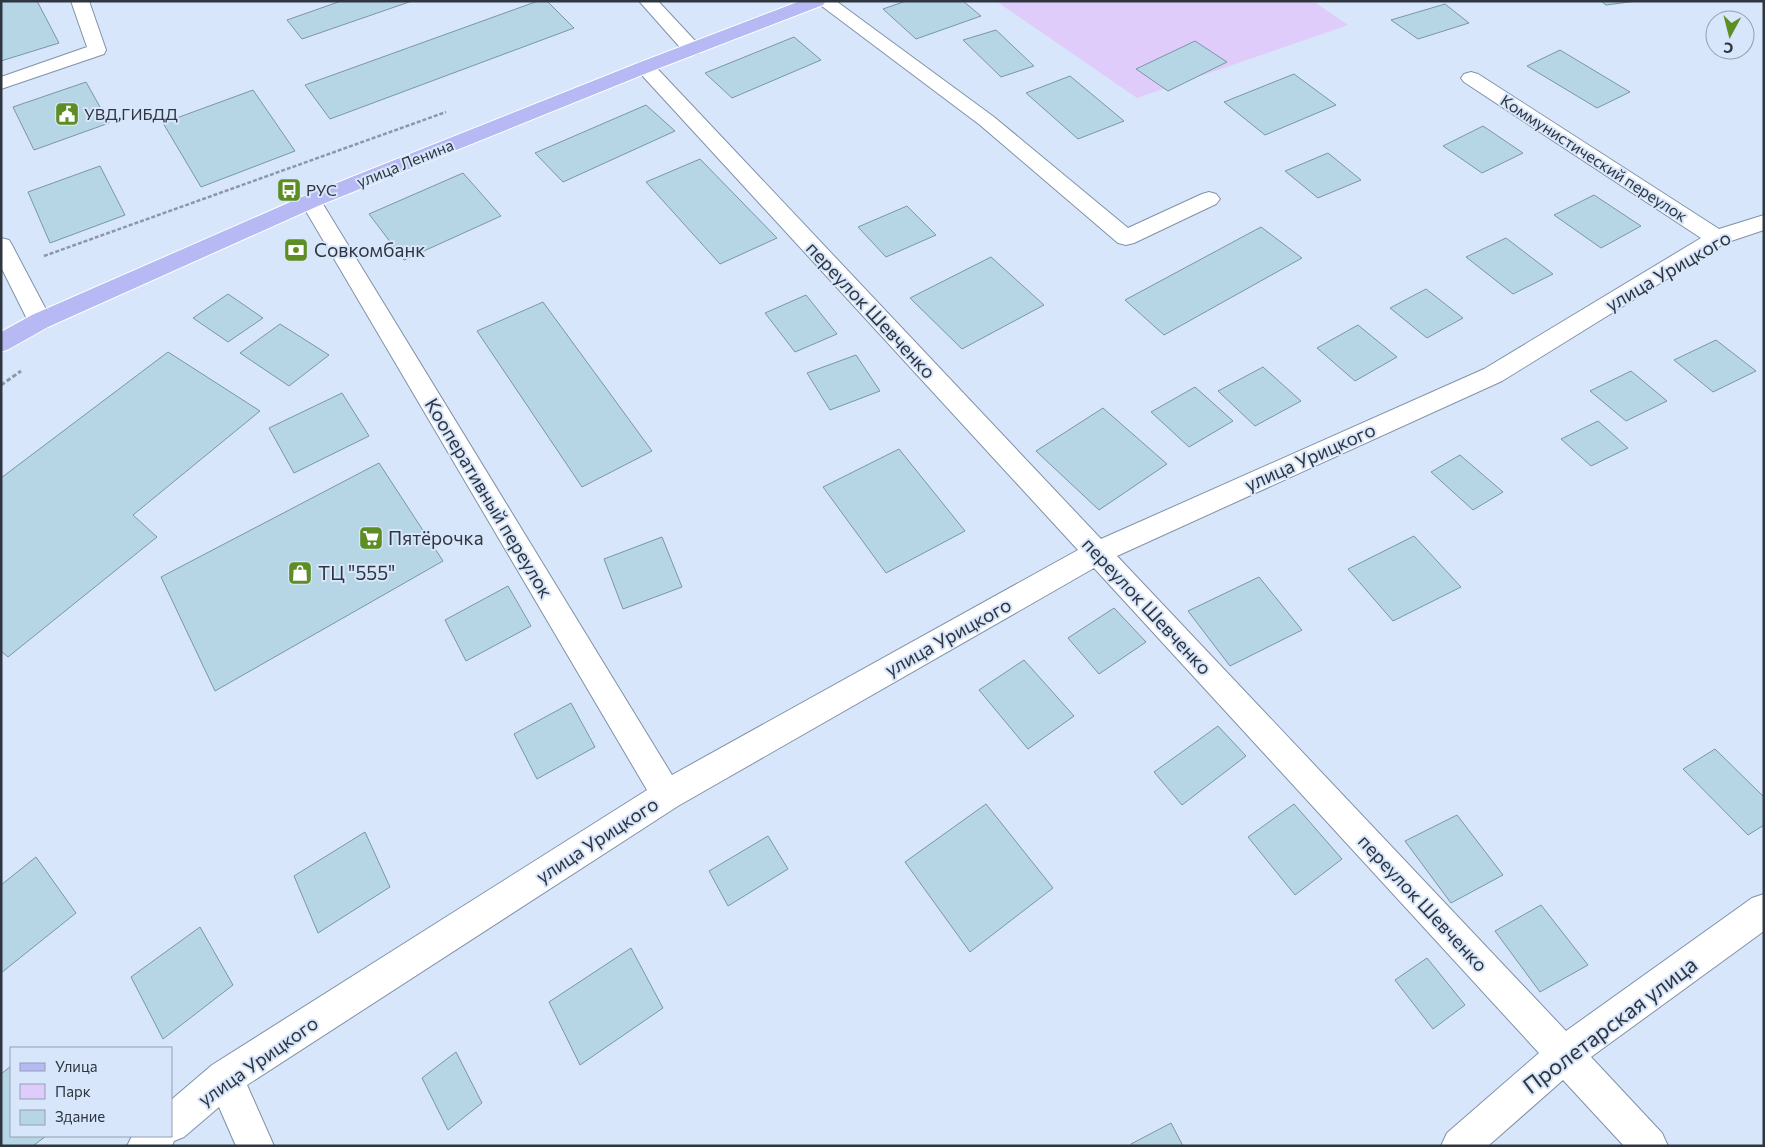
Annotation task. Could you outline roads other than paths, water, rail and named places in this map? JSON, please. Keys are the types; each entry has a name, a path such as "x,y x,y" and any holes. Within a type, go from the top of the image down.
{"main road":[{"name":"улица Ленина","path":"1,343 40,321 311,201 645,67 817,1"}],"street":[{"path":"1,83 97,50 80,1"},
{"path":"648,1 692,49"},
{"path":"824,1 987,121 1126,238 1209,200"},
{"name":"переулок Шевченко","path":"645,67 1650,1146"},
{"name":"Коммунистический переулок","path":"1471,78 1718,238"},
{"name":"Кооперативный переулок","path":"311,201 668,795"},
{"name":"улица Урицкого","path":"172,1123 225,1078 668,795 1097,553 1493,376 1718,238 1764,222"},
{"path":"1,245 40,321"},
{"name":"Пролетарская улица","path":"1460,1146 1564,1054 1764,910"},
{"path":"225,1078 255,1146"},
{"path":"146,1146 157,1137"}],"place":[{"name":"УВД,ГИБДД","path":"67,114"},
{"name":"РУС","path":"289,190"},
{"name":"Совкомбанк","path":"296,250"},
{"name":"Пятёрочка","path":"371,538"},
{"name":"ТЦ \"555\"","path":"300,573"}]}
